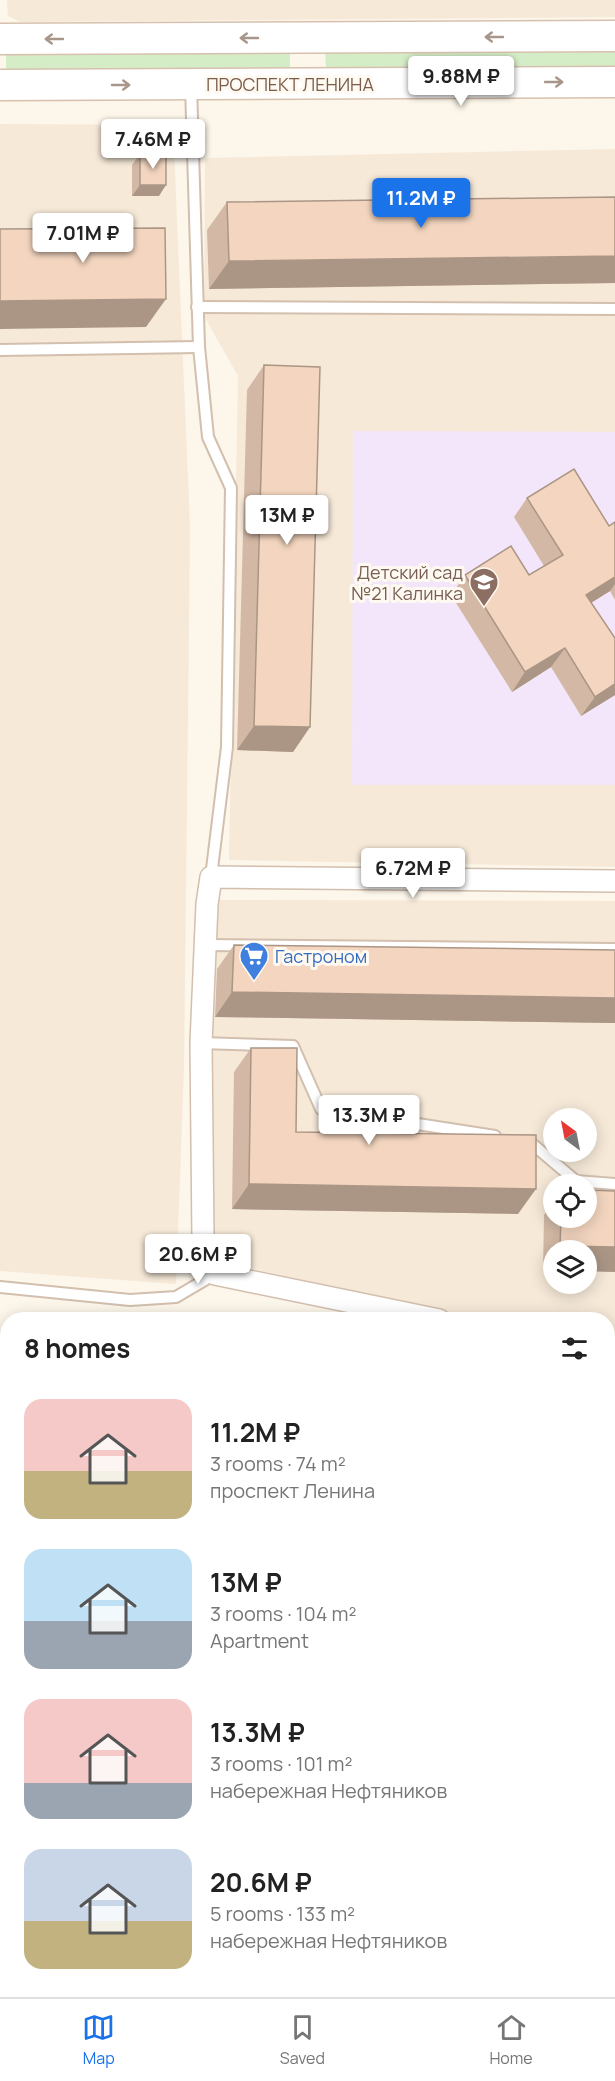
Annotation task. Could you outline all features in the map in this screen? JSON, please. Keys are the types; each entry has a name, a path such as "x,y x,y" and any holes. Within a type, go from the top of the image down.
{"main road":[{"path":"0,39 615,36"},
{"name":"ПРОСПЕКТ ЛЕНИНА","path":"0,86 615,82"}],"street":[{"path":"371,1312 214,1274 203,1240 201,1043 207,904 211,877 615,881"}],"lane":[{"path":"191,84 199,347 208,437 231,488 227,747 211,877"},
{"path":"197,307 615,309"},
{"path":"0,350 199,347"},
{"path":"205,945 615,949"},
{"path":"201,1043 293,1046 321,1109 507,1138"},
{"path":"519,1140 530,1142 576,1181 615,1184"},
{"path":"0,1287 130,1300 176,1297 214,1274"}],"shaded area":[{"path":"7,0 615,0 615,17 20,22 8,16"},
{"path":"0,124 173,125 190,527 184,1069 176,1284 0,1271"},
{"path":"615,149 615,867 229,860 238,376 204,316 205,158"},
{"name":"Детский сад №21 Калинка","path":"353,431 615,432 615,785 352,785"},
{"path":"219,900 615,901 615,1312 444,1312 219,1261 213,1246 209,1029"}],"green space":[{"path":"615,50 615,66 326,68 325,51"},
{"path":"290,53 290,69 6,70 6,55"}],"building":[{"path":"140,154 166,154 166,185 140,185"},
{"path":"615,197 615,256 229,261 227,202"},
{"path":"165,228 166,299 0,301 0,229"},
{"path":"264,365 320,367 310,727 254,726"},
{"path":"574,469 609,526 615,522 615,577 586,595 615,638 615,684 595,697 565,648 525,672 465,575 511,546 529,575 563,555 527,498"},
{"path":"234,945 615,950 615,998 232,992"},
{"path":"251,1048 297,1048 296,1132 536,1135 536,1189 249,1184"},
{"path":"597,1190 615,1191 615,1247 597,1247 597,1240 560,1240 561,1228 597,1228"}],"place":[{"name":"Детский сад №21 Калинка","path":"484,608"},
{"name":"Гастроном","path":"254,982"}]}
